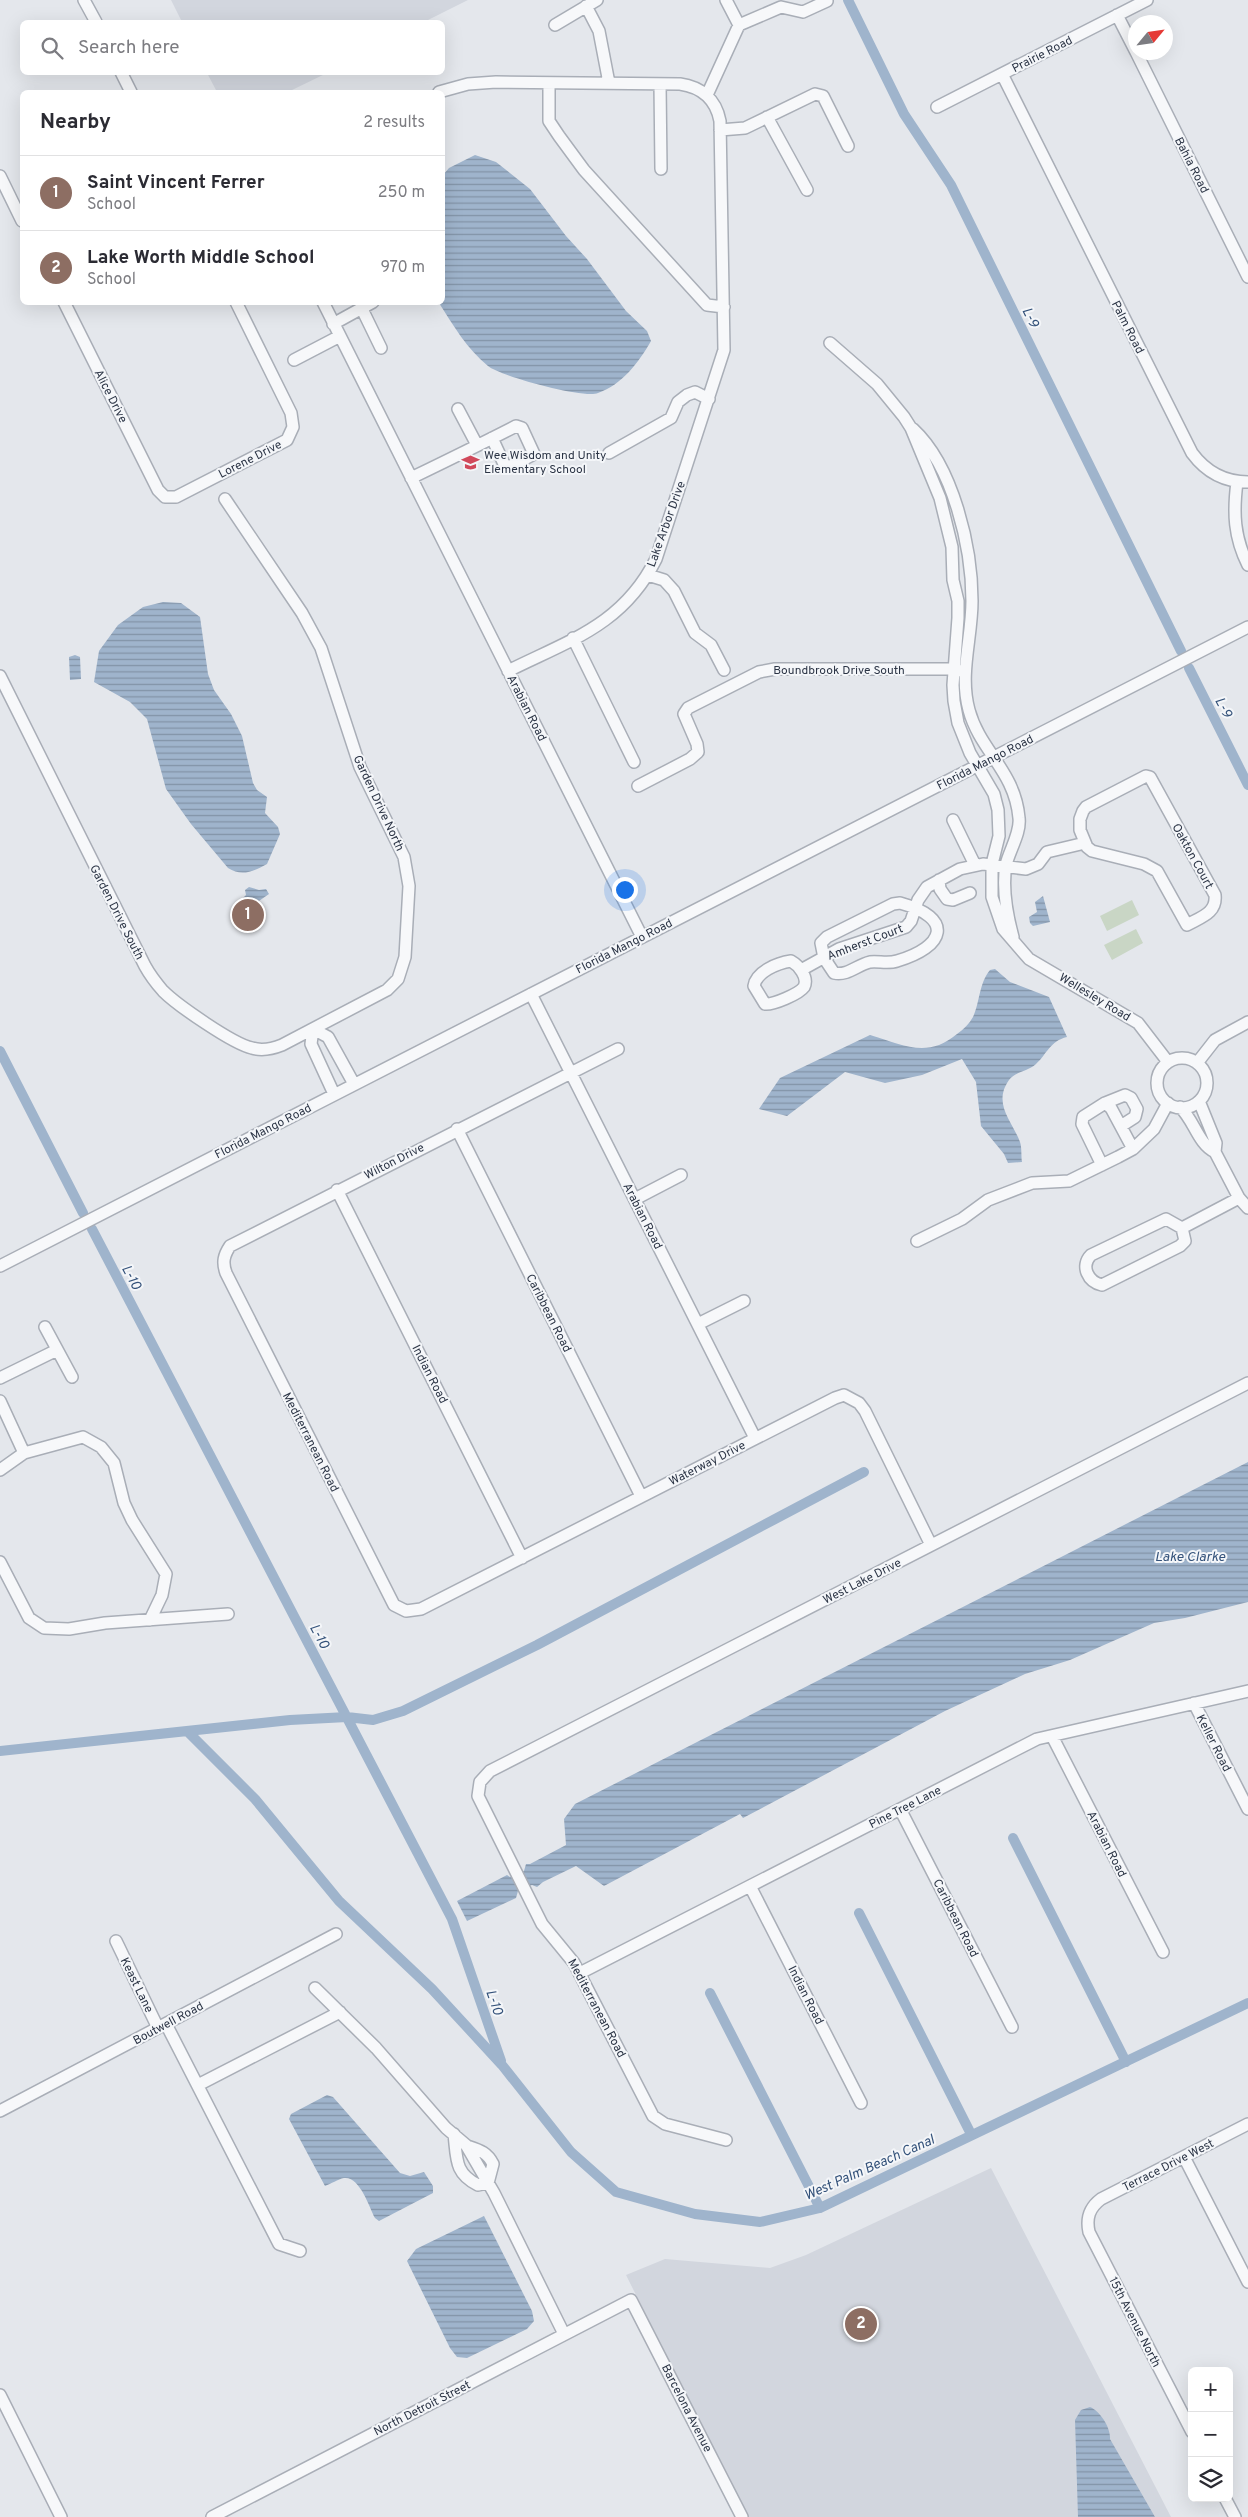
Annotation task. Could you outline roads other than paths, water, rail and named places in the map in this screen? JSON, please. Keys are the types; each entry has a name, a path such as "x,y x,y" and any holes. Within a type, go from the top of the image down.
{"street":[{"path":"84,0 95,20"},
{"path":"555,25 597,0"},
{"path":"726,0 739,25"},
{"name":"Prairie Road","path":"937,107 1147,0"},
{"path":"445,90 475,83 609,83 688,85 707,95 739,25 781,7 803,12 827,1"},
{"path":"586,6 599,31 609,83"},
{"name":"Bahia Road","path":"1117,15 1128,36"},
{"name":"Bahia Road","path":"1140,60 1248,277"},
{"name":"Palm Road","path":"1002,74 1192,453 1202,465 1214,474 1243,482 1234,521 1240,550 1248,565"},
{"path":"122,75 130,90"},
{"path":"549,83 549,121 584,170 707,305 724,307"},
{"path":"660,84 661,169"},
{"path":"720,130 745,128 815,94 819,94 823,96 848,146"},
{"name":"Lake Arbor Drive","path":"508,671 599,625 620,610 648,575 656,559 724,350 719,113 707,95"},
{"path":"767,117 806,190"},
{"path":"0,176 20,217"},
{"name":"Alice Drive","path":"66,305 158,490"},
{"name":"Lorene Drive","path":"158,490 165,497 176,497 287,440 293,427 291,413 237,305"},
{"name":"Arabian Road","path":"324,305 642,937"},
{"path":"334,324 369,305"},
{"path":"362,309 381,348"},
{"path":"294,360 340,336"},
{"path":"830,343 878,385 911,428 924,439 939,461 955,502 968,550 972,600 960,671"},
{"path":"609,453 671,418 678,402 687,395 695,392 709,399"},
{"path":"458,409 477,446"},
{"path":"411,478 516,426 522,428 534,454 509,467 504,464 492,438"},
{"path":"911,428 940,498 952,547 960,671"},
{"name":"Garden Drive North","path":"225,499 302,613 321,648 360,767 402,851 408,872 410,886 405,957 398,979 381,994 312,1029"},
{"path":"648,575 664,580 674,591 695,633 711,645 724,670"},
{"name":"Florida Mango Road","path":"0,1266 1248,627"},
{"path":"573,638 634,762"},
{"name":"Boundbrook Drive South","path":"638,786 690,759 698,752 697,744 684,714 688,708 759,672 775,669 960,671"},
{"name":"Wellesley Road","path":"960,671 978,737 995,756 1015,794 1020,821 1006,866 1007,913 1014,941"},
{"name":"Wellesley Road","path":"960,671 953,685 958,723 994,794 998,810 998,836 992,864 992,897 1003,929 1029,959 1138,1023 1168,1062"},
{"name":"Garden Drive South","path":"0,676 144,966 164,992 237,1043 252,1048 275,1048 312,1029"},
{"name":"Oakton Court","path":"1150,777 1215,895 1216,902 1213,910 1188,925 1157,871 1144,864 1092,851 1085,843 1079,824 1086,806 1140,778 1150,777"},
{"path":"953,820 975,864"},
{"path":"992,864 1026,869 1033,868 1047,852 1085,843"},
{"name":"Amherst Court","path":"800,970 862,940 900,931 911,921 914,907 927,887 960,869 975,864 992,864"},
{"path":"939,880 940,889 947,899 953,900 970,893"},
{"path":"893,904 914,907 925,913 938,928 938,937 932,945 899,961 880,964 871,962 842,975 834,973 821,951 821,943 826,937 893,904"},
{"path":"791,961 797,964 800,970 805,980 804,986 799,991 772,1005 765,1004 760,999 754,986 755,979 760,974 784,962 791,961"},
{"name":"Arabian Road","path":"531,994 755,1438"},
{"path":"1196,1062 1215,1040 1248,1022"},
{"path":"334,1094 311,1044 312,1029 328,1037 354,1084"},
{"name":"Wilton Drive","path":"224,1259 230,1246 457,1129 618,1049"},
{"path":"1180,1107 1193,1105 1199,1101 1203,1096 1207,1081 1206,1074 1196,1062 1185,1058 1168,1062 1162,1068 1157,1083 1159,1091 1168,1103 1180,1107 1189,1116 1206,1147 1215,1152"},
{"path":"1102,1165 1082,1124 1083,1117 1105,1102 1124,1095 1131,1098 1137,1110 1135,1117 1121,1126"},
{"path":"1199,1101 1216,1142 1215,1152 1239,1198 1248,1208"},
{"path":"1105,1102 1133,1149"},
{"path":"917,1241 962,1219 988,1200 1032,1183 1069,1181 1133,1149 1154,1129 1168,1103"},
{"name":"Caribbean Road","path":"457,1129 642,1496"},
{"path":"634,1199 681,1175"},
{"name":"Indian Road","path":"337,1190 522,1558"},
{"path":"1182,1228 1239,1198"},
{"path":"1166,1219 1182,1228 1185,1240 1180,1246 1102,1285 1095,1284 1090,1279 1085,1267 1086,1260 1091,1255 1166,1219"},
{"name":"Mediterranean Road","path":"224,1259 226,1273 394,1605 399,1609 413,1612"},
{"path":"698,1324 744,1300"},
{"path":"45,1327 72,1377"},
{"path":"0,1378 57,1350"},
{"name":"West Lake Drive","path":"480,1782 490,1771 1248,1383"},
{"name":"Waterway Drive","path":"413,1612 755,1438 844,1395 852,1398 865,1411 931,1545"},
{"path":"0,1401 24,1453"},
{"path":"0,1470 24,1453 84,1437 101,1446 114,1463 124,1503 132,1520 166,1574 162,1595 150,1620"},
{"path":"0,1562 29,1618 44,1628 69,1629 105,1623 228,1614"},
{"name":"Pine Tree Lane","path":"580,1974 1037,1739 1248,1691"},
{"name":"Keller Road","path":"1194,1703 1248,1809"},
{"name":"Arabian Road","path":"1052,1736 1163,1952"},
{"name":"Mediterranean Road","path":"480,1782 478,1796 546,1930 566,1951 580,1974 654,2116 665,2124 726,2140"},
{"name":"Caribbean Road","path":"900,1809 1012,2027"},
{"name":"Indian Road","path":"750,1886 861,2103"},
{"name":"Boutwell Road","path":"0,2110 336,1934"},
{"name":"Keast Lane","path":"116,1941 162,2026 198,2085 279,2244 300,2251"},
{"path":"315,1988 376,2048 470,2151 564,2334"},
{"path":"198,2085 340,2012"},
{"name":"Terrace Drive West","path":"1090,2210 1101,2199 1248,2124"},
{"path":"454,2134 457,2162 464,2178 478,2185 488,2183"},
{"path":"457,2162 470,2151"},
{"path":"1184,2157 1248,2282"},
{"name":"15th Avenue North","path":"1090,2210 1088,2217 1089,2232 1188,2424"},
{"name":"North Detroit Street","path":"212,2517 631,2300"},
{"name":"Barcelona Avenue","path":"631,2300 742,2517"},
{"path":"0,2395 60,2517"},
{"path":"1227,2502 1235,2517"}],"water":[{"path":"475,155 496,162 530,189 566,236 587,259 626,311 647,331 651,341 641,357 622,379 607,389 590,394 542,386 524,381 488,366 467,344 440,305 445,305 445,173 449,168"},
{"path":"163,602 181,603 200,617 208,674 214,690 231,714 242,736 253,783 257,790 267,797 265,813 278,827 280,834 267,864 253,871 243,873 228,868 191,824 166,789 147,719 130,702 94,682 99,651 118,625 143,607"},
{"path":"75,655 80,657 81,679 70,680 69,657"},
{"path":"249,887 259,890 266,889 269,894 256,903 245,902 242,899 246,895 245,890"},
{"path":"1043,896 1050,922 1033,926 1030,923 1029,917 1037,912 1035,902"},
{"path":"995,969 1010,982 1049,997 1067,1037 1053,1045 1033,1067 1012,1077 1004,1089 1003,1105 1020,1142 1022,1162 1008,1163 1004,1154 981,1126 976,1082 962,1059 922,1075 885,1083 845,1072 787,1116 759,1109 780,1078 870,1035 915,1048 936,1046 946,1042 962,1030 971,1020 986,975 990,970"},
{"name":"Lake Clarke","path":"1248,1462 1248,1602 1185,1618 1154,1623 1070,1660 1025,1674 945,1711 743,1818 740,1814 604,1886 576,1866 543,1882 537,1887 532,1885 518,1891 516,1898 467,1921 457,1901 507,1875 510,1877 524,1871 526,1864 530,1864 566,1845 564,1819 575,1804"},
{"path":"327,2095 333,2097 400,2173 410,2176 424,2172 433,2186 433,2193 379,2221 375,2218 363,2193 355,2182 344,2178 325,2186 289,2119 291,2114"},
{"path":"484,2216 532,2311 534,2321 527,2329 467,2358 457,2357 450,2348 407,2261 416,2249"},
{"path":"1090,2407 1104,2420 1109,2430 1110,2439 1155,2517 1078,2517 1075,2420 1081,2410"}],"waterway":[{"name":"L-9","path":"848,0 904,114 951,185 1181,651"},
{"name":"L-9","path":"1189,668 1248,785"},
{"name":"L-10","path":"0,1051 83,1213"},
{"name":"L-10","path":"92,1229 452,1919 501,2061"},
{"path":"0,1751 290,1720 347,1717 373,1720 403,1711 537,1645 864,1472"},
{"name":"West Palm Beach Canal","path":"187,1731 255,1799 339,1901 432,1989 502,2065 571,2152 616,2192 695,2214 760,2222 820,2208 1248,2003"},
{"path":"1013,1838 1126,2062"},
{"path":"859,1913 971,2134"},
{"path":"710,1993 820,2208"}],"place":[{"name":"Wee Wisdom and Unity Elementary School","path":"470,462"},
{"name":"Saint Vincent Ferrer","path":"248,915"},
{"name":"Lake Worth Middle School","path":"861,2324"}]}
